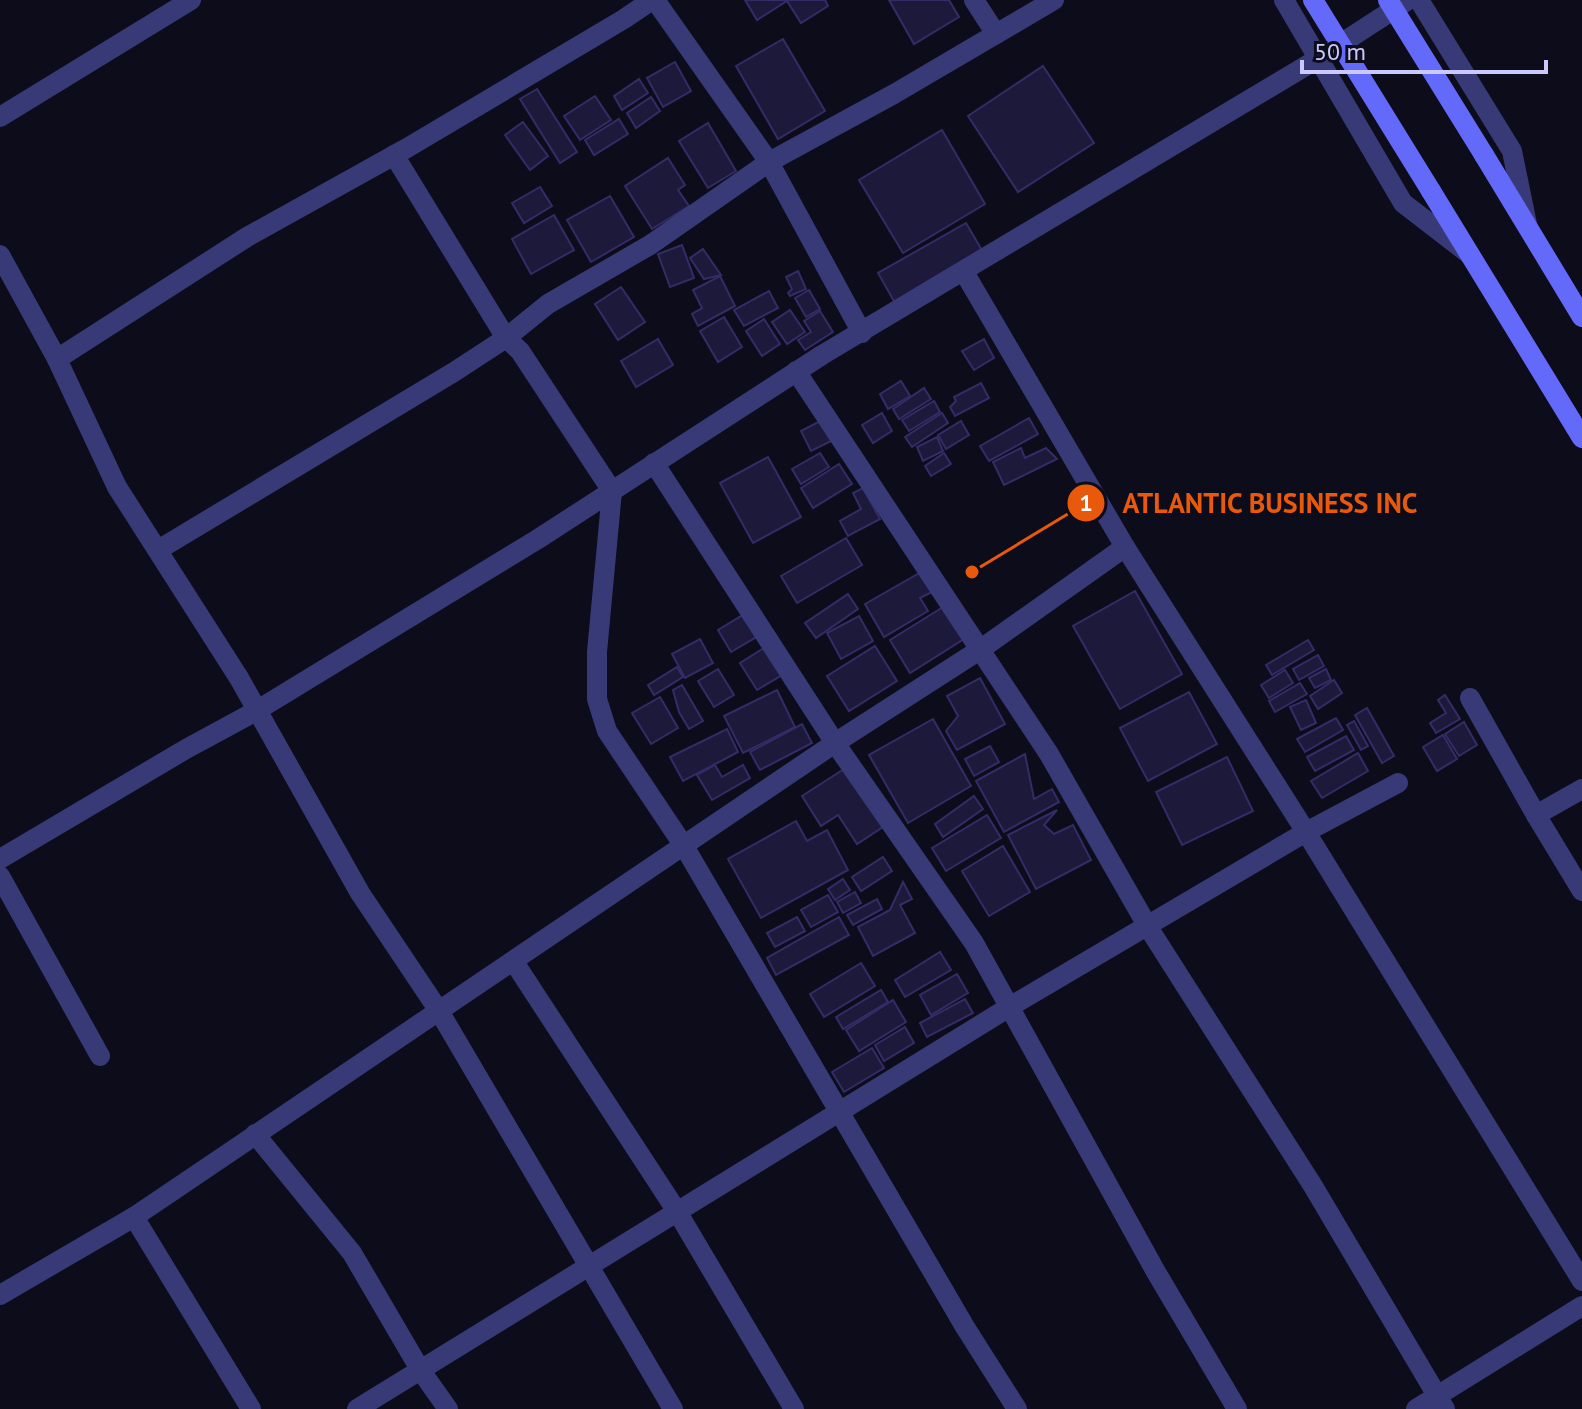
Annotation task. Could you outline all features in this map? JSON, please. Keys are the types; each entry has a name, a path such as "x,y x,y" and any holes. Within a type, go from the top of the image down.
{"main road":[{"path":"1313,0 1582,438"},
{"path":"1388,0 1582,317"}],"street":[{"path":"0,117 169,5 191,0"},
{"path":"57,359 247,237 394,155 653,0 769,162 862,333"},
{"path":"974,0 996,34"},
{"path":"158,550 454,372 506,338 548,304 650,245 769,162 894,94 1054,0"},
{"path":"1284,0 1403,203 1472,257"},
{"path":"0,859 256,711 538,539 796,371 1319,58 1408,0"},
{"path":"1419,0 1512,151 1527,224"},
{"path":"394,155 506,338 520,351 612,491 597,652 597,699 607,731 684,846 839,1114 1017,1409"},
{"path":"0,255 57,359 117,487 239,678 360,893 439,1011 673,1409"},
{"path":"964,272 1125,547 1306,832 1582,1281"},
{"path":"796,371 1049,754 1148,927 1313,1186 1442,1402"},
{"path":"654,463 835,743 974,943 1156,1272 1237,1409"},
{"path":"0,1295 134,1217 835,743 981,649 1125,547"},
{"path":"1470,698 1582,891"},
{"path":"357,1409 1011,1006 1306,832 1398,783"},
{"path":"1536,815 1582,789"},
{"path":"0,876 100,1056"},
{"path":"514,962 678,1213 794,1409"},
{"path":"255,1134 352,1253 421,1371 448,1409"},
{"path":"134,1217 251,1409"},
{"path":"1416,1409 1442,1402 1582,1306"}],"building":[{"path":"745,0 825,0 828,6 801,23 787,1 757,20"},
{"path":"889,0 949,0 959,17 914,44"},
{"path":"783,39 825,111 778,139 736,66"},
{"path":"675,62 691,91 663,107 647,78"},
{"path":"1043,66 1094,143 1018,192 968,116"},
{"path":"639,79 648,93 622,110 614,96"},
{"path":"537,89 577,152 560,163 520,99"},
{"path":"595,96 611,120 580,140 564,116"},
{"path":"651,97 660,111 636,128 627,113"},
{"path":"619,119 628,134 594,155 585,140"},
{"path":"523,122 548,156 530,170 505,135"},
{"path":"708,123 736,171 708,188 679,141"},
{"path":"942,130 985,204 903,253 859,180"},
{"path":"668,158 685,185 678,190 689,206 652,229 625,186"},
{"path":"540,187 552,206 524,223 512,203"},
{"path":"610,196 634,237 591,262 567,220"},
{"path":"554,215 574,250 531,274 512,239"},
{"path":"966,223 983,252 895,303 878,273"},
{"path":"682,245 694,278 670,287 658,254"},
{"path":"703,249 721,275 704,279 690,258"},
{"path":"798,271 806,289 790,296 788,293 792,289 786,277"},
{"path":"720,276 735,306 698,326 692,314 702,308 693,290"},
{"path":"621,287 645,322 618,340 595,304"},
{"path":"809,290 820,309 806,317 795,298"},
{"path":"769,291 778,308 744,326 734,310"},
{"path":"790,310 805,332 787,344 772,322"},
{"path":"820,311 833,332 805,350 798,340 811,332 804,321"},
{"path":"724,317 742,347 718,362 700,331"},
{"path":"764,319 780,344 762,356 746,331"},
{"path":"658,339 673,365 636,387 621,361"},
{"path":"984,339 994,358 974,370 962,351"},
{"path":"901,381 910,396 888,409 880,394"},
{"path":"981,383 989,398 955,416 950,407 956,401 954,397"},
{"path":"924,388 931,399 899,419 893,409"},
{"path":"934,401 940,412 909,431 902,420"},
{"path":"882,413 892,431 873,443 862,425"},
{"path":"942,413 948,423 912,447 905,437"},
{"path":"1029,418 1038,434 989,461 980,446"},
{"path":"822,420 833,440 811,451 801,431"},
{"path":"961,421 969,435 946,449 938,435"},
{"path":"937,437 943,451 923,461 917,447"},
{"path":"1021,448 1025,458 1046,448 1057,459 1004,485 993,462"},
{"path":"820,453 829,467 801,484 792,469"},
{"path":"944,453 951,464 931,476 925,466"},
{"path":"768,457 801,517 753,543 720,483"},
{"path":"839,464 852,484 813,508 801,488"},
{"path":"863,488 880,519 848,536 840,521 861,509 853,493"},
{"path":"846,538 862,565 797,603 781,576"},
{"path":"921,572 932,592 920,598 928,611 884,637 865,604"},
{"path":"1135,591 1182,674 1120,709 1073,626"},
{"path":"848,594 858,609 816,638 805,623"},
{"path":"943,607 964,639 910,673 890,640"},
{"path":"746,613 758,636 731,652 718,630"},
{"path":"859,616 873,641 841,659 827,633"},
{"path":"700,639 713,663 685,678 672,654"},
{"path":"1308,640 1314,650 1272,675 1266,665"},
{"path":"767,646 784,674 757,690 740,663"},
{"path":"875,646 897,681 849,711 827,676"},
{"path":"1318,655 1324,666 1299,680 1293,669"},
{"path":"677,667 683,677 654,695 648,685"},
{"path":"718,669 734,695 714,707 698,681"},
{"path":"1326,669 1331,680 1315,688 1309,678"},
{"path":"1285,670 1293,683 1269,698 1261,685"},
{"path":"980,678 1005,724 957,750 946,731 958,716 947,696"},
{"path":"1334,680 1342,693 1318,709 1310,696"},
{"path":"1300,683 1307,694 1275,712 1269,701"},
{"path":"682,685 703,721 689,729 679,712 673,690"},
{"path":"777,690 795,727 743,753 724,716"},
{"path":"1189,692 1217,744 1148,781 1120,728"},
{"path":"1445,695 1460,719 1436,733 1430,723 1446,713 1438,700"},
{"path":"660,697 678,728 651,744 632,713"},
{"path":"1306,700 1316,723 1301,730 1290,707"},
{"path":"1367,708 1394,756 1382,763 1355,715"},
{"path":"1336,718 1343,730 1305,752 1297,739"},
{"path":"933,719 971,786 908,823 869,755"},
{"path":"1354,721 1368,746 1361,750 1347,725"},
{"path":"1464,722 1477,745 1459,756 1445,734"},
{"path":"802,724 812,743 760,770 750,752"},
{"path":"727,729 738,752 683,781 670,757"},
{"path":"1443,735 1457,759 1437,771 1423,747"},
{"path":"1346,736 1354,750 1315,771 1307,757"},
{"path":"990,746 999,762 974,776 965,759"},
{"path":"1358,753 1368,771 1322,798 1311,781"},
{"path":"1025,754 1034,799 1052,789 1059,802 1004,832 976,781"},
{"path":"1227,757 1253,811 1182,845 1156,792"},
{"path":"715,765 722,777 743,765 750,778 712,800 697,775"},
{"path":"847,767 886,825 857,844 838,815 821,826 802,796"},
{"path":"974,796 983,809 943,837 935,824"},
{"path":"1057,810 1044,825 1054,834 1073,825 1091,860 1036,889 1008,835"},
{"path":"987,815 1001,838 946,871 932,848"},
{"path":"796,821 807,841 827,830 848,870 761,918 728,859"},
{"path":"1003,846 1030,892 989,916 962,871"},
{"path":"883,857 892,871 861,891 852,877"},
{"path":"843,879 850,890 835,900 828,889"},
{"path":"903,882 912,899 900,905 915,933 873,956 858,927 890,910"},
{"path":"855,892 861,903 843,913 837,902"},
{"path":"828,895 838,912 811,927 801,910"},
{"path":"877,899 882,909 853,925 847,915"},
{"path":"797,917 805,931 775,947 767,933"},
{"path":"839,917 849,935 776,975 767,958"},
{"path":"940,952 951,970 905,997 895,980"},
{"path":"861,963 875,986 824,1017 810,994"},
{"path":"957,974 968,993 931,1015 920,995"},
{"path":"881,990 888,1002 843,1029 836,1017"},
{"path":"965,999 973,1013 927,1037 920,1023"},
{"path":"893,1000 906,1022 859,1051 846,1030"},
{"path":"905,1027 914,1043 884,1061 875,1045"},
{"path":"872,1048 884,1068 844,1092 832,1072"}],"place":[{"name":"ATLANTIC BUSINESS INC","path":"972,572"}]}
